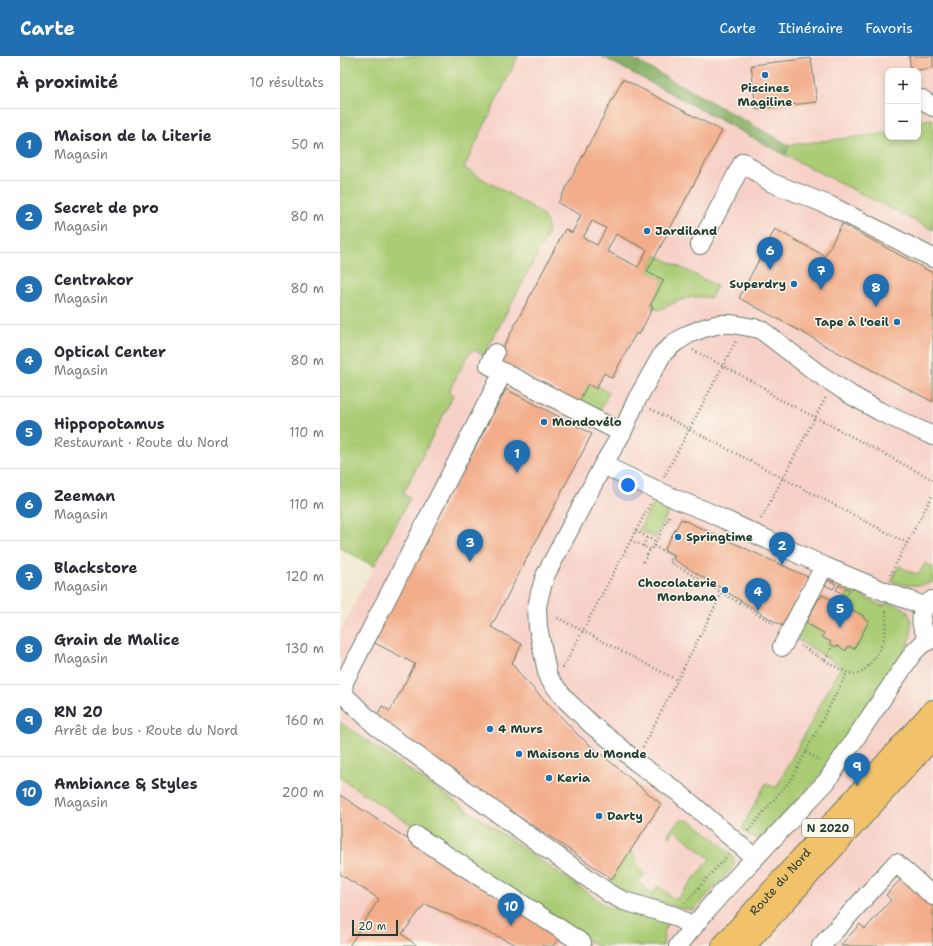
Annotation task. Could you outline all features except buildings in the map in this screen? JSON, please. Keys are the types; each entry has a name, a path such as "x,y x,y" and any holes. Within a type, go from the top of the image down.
{"main road":[{"name":"Route du Nord","path":"723,946 933,711"},
{"name":"Route du Nord","path":"744,946 933,737"}],"lane":[{"path":"700,244 743,162 770,182 831,206 933,258"},
{"path":"755,858 680,793 636,762 593,726 568,701 548,677 538,627 537,607 545,576 603,465 622,433 636,401 664,353 676,342 689,334 704,328 720,324 732,324 760,329 833,384 879,411 933,436"},
{"path":"495,353 489,365 622,433"},
{"path":"503,372 344,682 343,694 376,726 610,894 624,901 675,916 692,928"},
{"path":"603,465 824,566 914,602 929,603 921,615 922,624 926,633 933,639 922,644 913,653 826,780 715,900 678,946"},
{"path":"785,641 824,566"},
{"path":"416,836 583,945"},
{"path":"821,946 896,863 933,896"},
{"path":"561,946 566,939 583,945"}],"path":[{"path":"676,342 763,387 775,397 933,480"},
{"path":"756,535 758,526 833,384"},
{"path":"636,401 907,543"},
{"path":"654,546 672,556 669,561 782,629 785,641 794,641 847,673 856,674 865,670 878,653 884,640 886,626 886,582 933,494"},
{"path":"642,562 654,546 667,518 678,500"},
{"path":"636,531 656,542"},
{"path":"642,546 646,536"},
{"path":"631,540 650,550"},
{"path":"636,762 722,593"},
{"path":"537,607 677,680"},
{"path":"825,660 833,645"},
{"path":"675,916 792,778 847,673"}],"shaded area":[{"path":"518,56 602,56 785,155 933,230 933,946 663,946 340,722 340,631 410,498 403,494 453,396 449,391 470,352 474,350 484,355 488,349 548,234 537,210 464,168"},
{"path":"628,56 933,56 933,119 921,121 921,68 885,68 885,133 789,145"},
{"path":"340,778 567,927 596,946 340,946"}],"green space":[{"path":"340,56 518,56 464,168 537,210 543,216 548,226 546,238 484,355 474,350 470,352 449,391 453,396 403,494 410,498 374,566 340,548"},
{"path":"601,56 628,56 789,145 785,155"},
{"path":"933,119 933,230 785,155 789,145 885,133 885,140 921,140 921,121"},
{"path":"656,255 717,286 711,298 696,297 684,299 659,310 650,306 664,280 647,272"},
{"path":"588,384 596,388 598,386 609,393 599,412 579,402"},
{"path":"655,499 671,508 655,538 639,530"},
{"path":"925,563 933,567 933,582 923,585 912,585 891,581 899,566 917,574 921,571"},
{"path":"850,590 883,606 888,603 904,608 911,620 908,645 822,774 762,838 752,837 745,832 743,826 766,783 776,788 841,666 796,639 804,622 824,633 822,637 846,650 864,616 842,604"},
{"path":"340,722 608,907 668,921 664,934 663,946 596,946 340,778"},
{"path":"688,820 696,824 720,844 733,857 734,860 734,866 694,910 684,909 623,892 614,888 611,881 630,851 635,855 638,866 645,875 638,882 652,894 658,886 676,900 710,859 675,830 669,837 667,835 677,822"}],"place":[{"name":"Piscines Magiline","path":"765,75"},
{"name":"Jardiland","path":"647,231"},
{"name":"Zeeman","path":"770,270"},
{"name":"Superdry","path":"794,284"},
{"name":"Blackstore","path":"821,290"},
{"name":"Grain de Malice","path":"876,307"},
{"name":"Tape à l'oeil","path":"897,322"},
{"name":"Mondovélo","path":"544,422"},
{"name":"Maison de la Literie","path":"517,473"},
{"name":"Springtime","path":"678,537"},
{"name":"Centrakor","path":"470,562"},
{"name":"Secret de pro","path":"782,565"},
{"name":"Chocolaterie Monbana","path":"725,590"},
{"name":"Optical Center","path":"758,611"},
{"name":"Hippopotamus","path":"840,628"},
{"name":"4 Murs","path":"490,729"},
{"name":"Maisons du Monde","path":"519,754"},
{"name":"Keria","path":"549,778"},
{"name":"RN 20","path":"857,786"},
{"name":"Darty","path":"599,816"},
{"name":"Ambiance & Styles","path":"511,926"}]}
